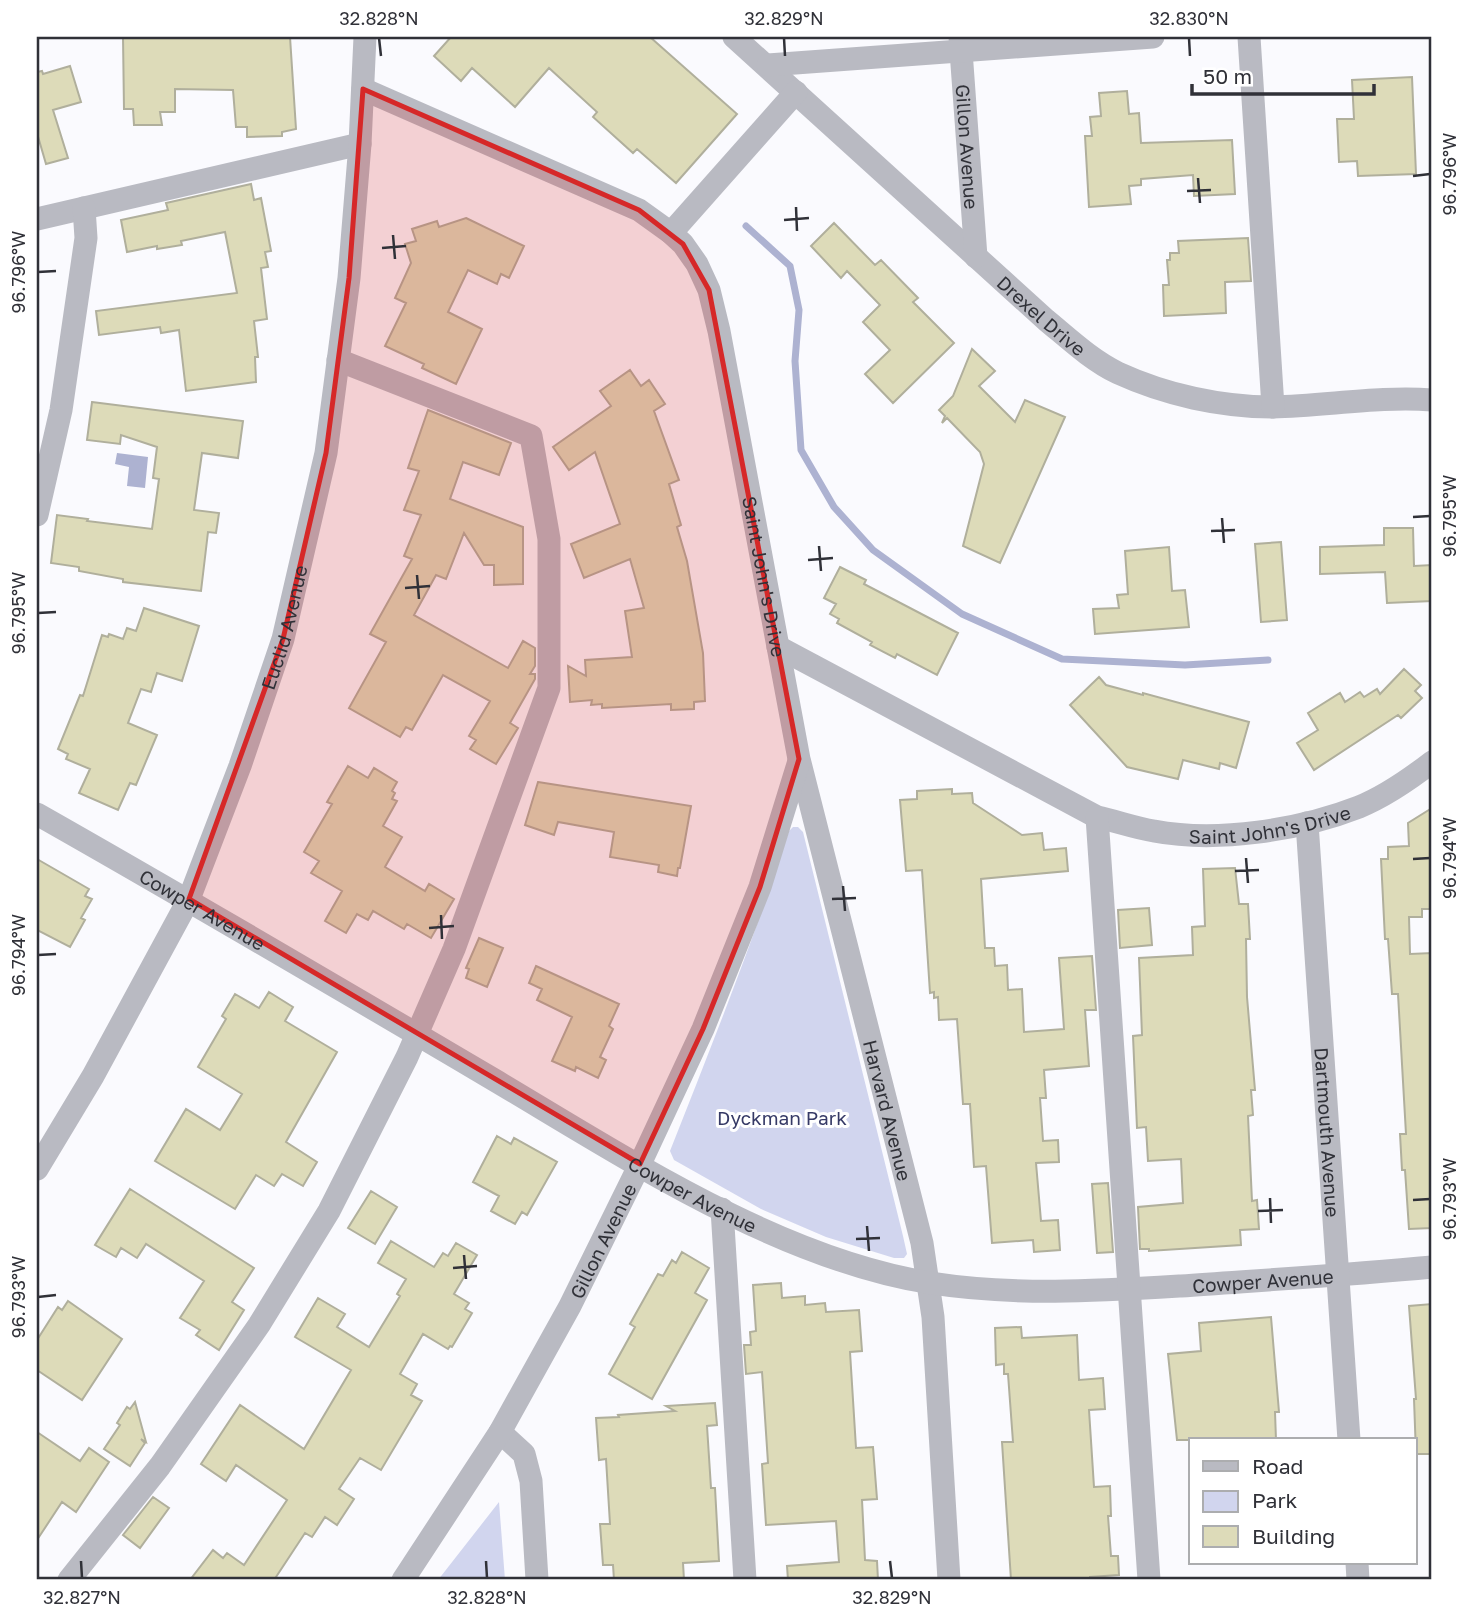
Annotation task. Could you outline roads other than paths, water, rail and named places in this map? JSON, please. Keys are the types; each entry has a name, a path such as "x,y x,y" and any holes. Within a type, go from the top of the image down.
{"street":[{"name":"Euclid Avenue","path":"37,1169 93,1076 189,899 240,766 283,639 326,453 349,278 365,37"},
{"name":"Drexel Drive","path":"734,37 1056,328 1089,355 1117,373 1168,392 1227,405 1273,407 1402,398 1432,400"},
{"path":"768,65 961,43 1153,37"},
{"path":"1249,37 1273,407"},
{"name":"Gillon Avenue","path":"961,43 976,257"},
{"name":"Saint John's Drive","path":"363,89 639,210 683,244 697,264 709,290 719,331 778,647 1097,817 1155,831 1203,836 1307,823 1392,791 1432,762"},
{"path":"671,233 796,92"},
{"path":"37,219 360,144"},
{"path":"37,515 61,410 86,238 84,208"},
{"path":"69,1580 160,1466 259,1325 329,1211 417,1034 454,949 548,688 550,539 530,436 338,360"},
{"name":"Harvard Avenue","path":"778,647 799,759 918,1229 928,1283 933,1317 949,1580"},
{"name":"Gillon Avenue","path":"402,1580 500,1432 569,1306 640,1164 703,1029 749,913 799,759"},
{"name":"Cowper Avenue","path":"37,814 189,899 640,1164 722,1209 806,1249 928,1283 1010,1292 1129,1289 1432,1268"},
{"path":"1097,817 1149,1580"},
{"name":"Dartmouth Avenue","path":"1307,823 1349,1438"},
{"path":"722,1209 745,1580"},
{"path":"500,1432 524,1454 531,1481 537,1580"}],"waterway":[{"path":"746,226 790,266 799,310 795,361 801,450 834,507 873,550 962,614 1062,659 1185,665 1268,660"}],"park label":[{"name":"Dyckman Park","path":"782,1117"}]}
